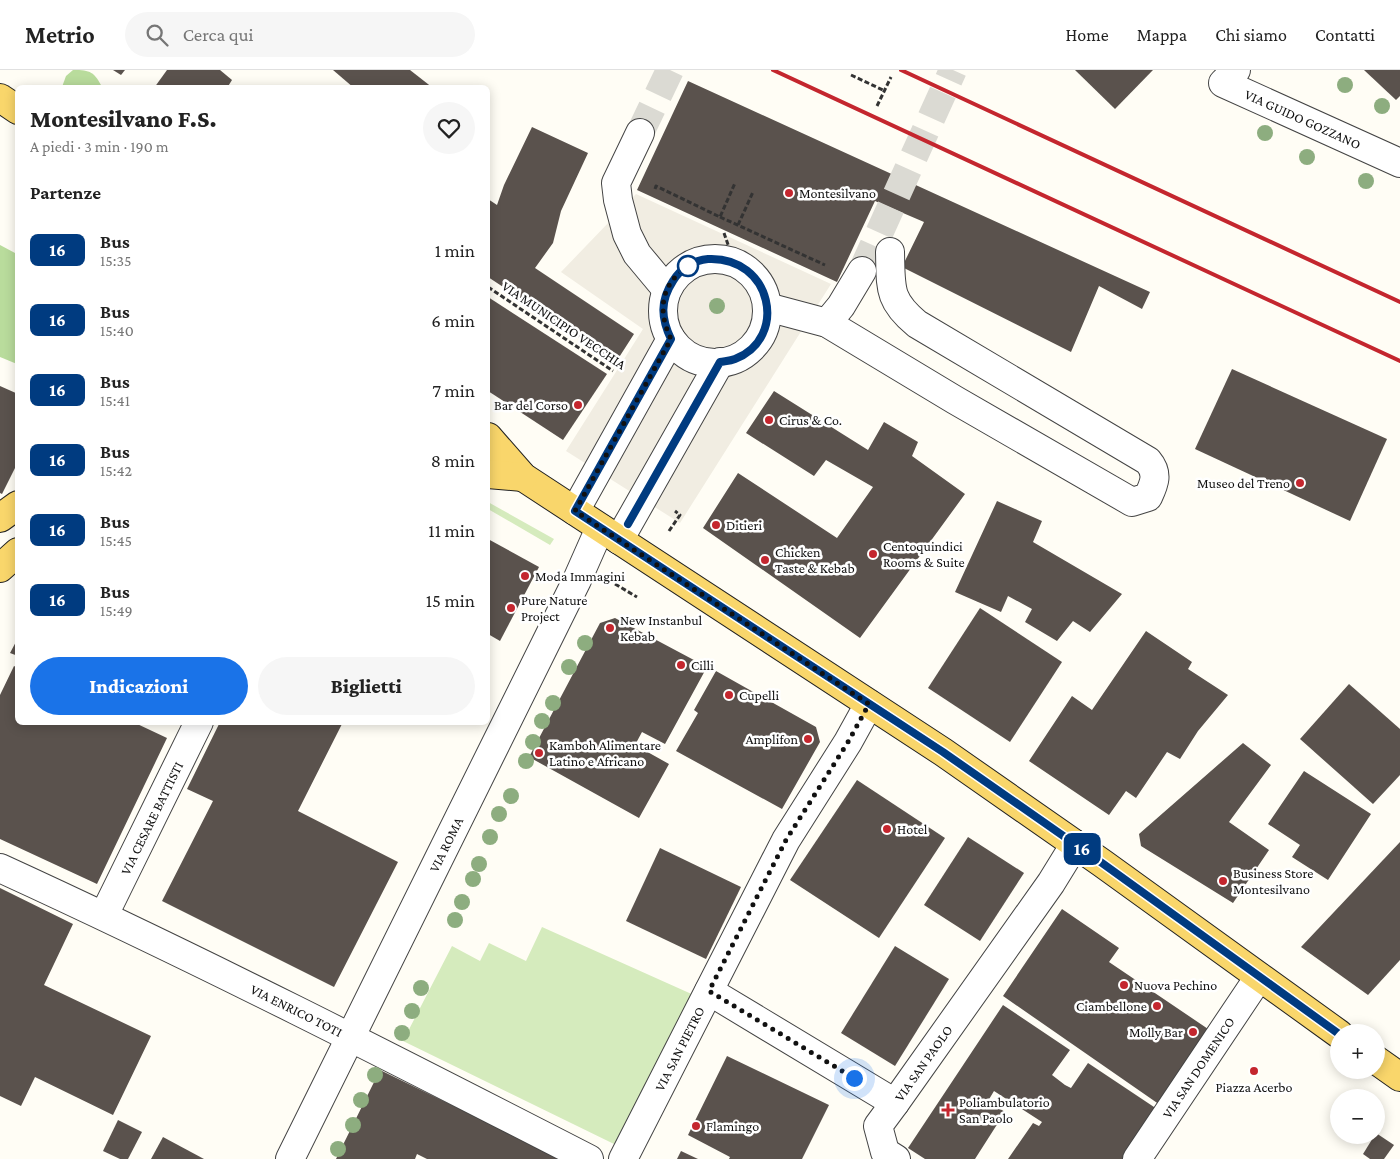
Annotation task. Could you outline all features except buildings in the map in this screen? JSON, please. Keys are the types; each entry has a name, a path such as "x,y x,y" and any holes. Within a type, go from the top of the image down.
{"main road":[{"path":"0,98 15,108"},
{"path":"490,439 524,477 950,758 1075,844 1330,1028"},
{"path":"490,474 524,477"},
{"path":"0,518 15,507"},
{"path":"0,568 15,555"},
{"path":"1385,1066 1400,1077"}],"street":[{"name":"VIA GUIDO GOZZANO","path":"1236,70 1223,83 1400,163"},
{"path":"640,133 616,183 618,200 626,234 637,254 667,290"},
{"path":"767,307 827,323 955,400 1132,502 1148,497 1155,481 1153,467 1148,461 908,317 895,301 891,291 890,252"},
{"path":"718,259 734,262 747,270 757,280 764,293 767,307 766,324 760,338 749,350 735,359 706,362 692,358 680,350 664,326 662,311 667,290 676,276 687,266 702,260 718,259"},
{"path":"827,323 841,306 862,271"},
{"path":"575,511 671,339"},
{"name":"VIA ROMA","path":"290,1159 572,589 610,534 720,362"},
{"name":"VIA SAN PIETRO","path":"623,1159 786,840 848,742 869,704"},
{"name":"VIA CESARE BATTISTI","path":"104,915 198,725"},
{"name":"VIA SAN PAOLO","path":"709,991 895,1103 1051,883 1075,844"},
{"name":"VIA ENRICO TOTI","path":"0,868 104,915 351,1037 589,1159"},
{"name":"VIA SAN DOMENICO","path":"1137,1159 1259,977"},
{"path":"895,1103 878,1126 885,1152 896,1159"}],"path":[{"path":"851,75 885,91"},
{"path":"877,106 891,76"},
{"path":"720,216 735,184"},
{"path":"653,191 656,186 826,266 824,270"},
{"path":"738,225 753,192"},
{"path":"724,233 734,262"},
{"name":"VIA MUNICIPIO VECCHIA","path":"490,288 619,376"}],"green space":[{"path":"73,70 88,71 97,78 101,85 63,85 66,76"},
{"path":"0,245 15,253 15,363 0,357"},
{"path":"490,503 554,539 550,545 490,510"},
{"path":"542,927 696,996 614,1144 403,1041 452,946 480,961 489,943 526,961"}],"shaded area":[{"path":"636,194 831,284 680,523 566,451 643,329 561,272"}],"tunnel":[{"path":"640,133 670,70"},
{"path":"862,271 953,70"}],"railway":[{"path":"773,70 1400,361"},
{"path":"901,70 1400,302"}],"bus line":[{"name":"16","path":"628,524 720,362 735,359 749,350 760,338 766,324 767,307 764,293 757,280 747,270 734,262 718,259 702,260 687,266 676,276 667,290 662,311 664,326 671,339 575,511 943,752 1102,863 1330,1028"}],"place":[{"name":"Montesilvano","path":"789,193"},
{"name":"Bar del Corso","path":"578,405"},
{"name":"Cirus & Co.","path":"769,420"},
{"name":"Museo del Treno","path":"1300,483"},
{"name":"Ditieri","path":"716,525"},
{"name":"Centoquindici Rooms & Suite","path":"873,554"},
{"name":"Chicken Taste & Kebab","path":"765,560"},
{"name":"Moda Immagini","path":"525,576"},
{"name":"Pure Nature Project","path":"511,608"},
{"name":"New Instanbul Kebab","path":"610,628"},
{"name":"Cilli","path":"681,665"},
{"name":"Cupelli","path":"729,695"},
{"name":"Amplifon","path":"808,739"},
{"name":"Kamboh Alimentare Latino e Africano","path":"539,753"},
{"name":"Hotel","path":"887,829"},
{"name":"Business Store Montesilvano","path":"1223,881"},
{"name":"Nuova Pechino","path":"1124,985"},
{"name":"Ciambellone","path":"1157,1006"},
{"name":"Molly Bar","path":"1193,1032"},
{"name":"Piazza Acerbo","path":"1254,1071"},
{"name":"Poliambulatorio San Paolo","path":"948,1110"},
{"name":"Flamingo","path":"696,1126"}],"route":[{"path":"688,266 676,276 664,297 662,311 664,326 671,339 575,511 869,704 848,742 786,840 709,991 854,1078"}]}
